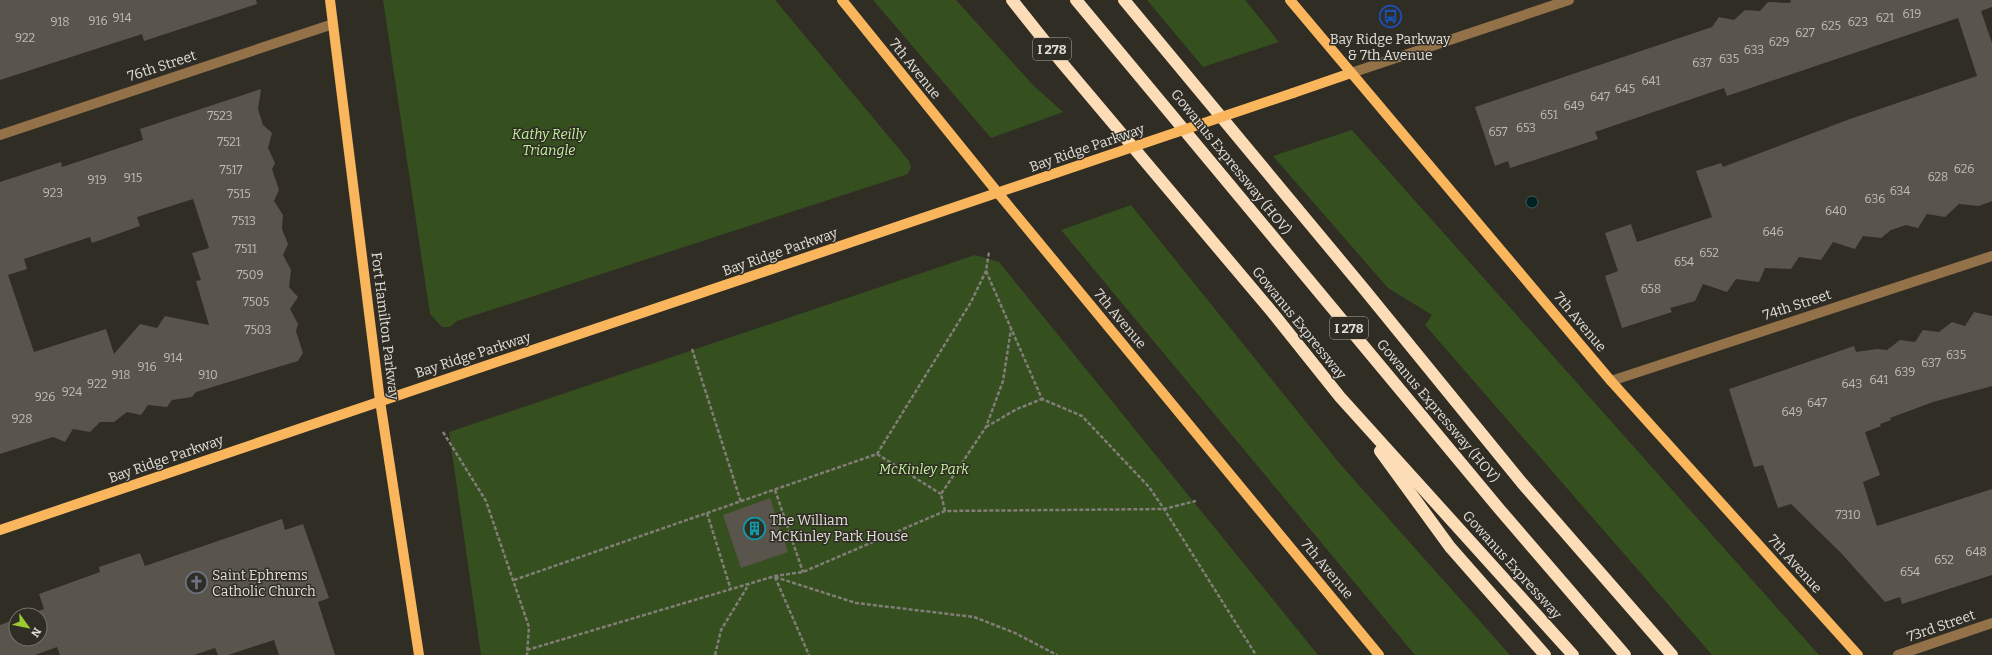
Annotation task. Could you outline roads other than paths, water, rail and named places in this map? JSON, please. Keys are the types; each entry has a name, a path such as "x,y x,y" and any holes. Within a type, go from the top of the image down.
{"highway":[{"name":"Gowanus Expressway","path":"1012,0 1063,64 1272,312 1340,397 1573,655"},
{"name":"Gowanus Expressway (HOV)","path":"1076,0 1624,655"},
{"name":"I 278","path":"1124,0 1522,482 1672,655"},
{"path":"1340,397 1450,547 1545,655"}],"main road":[{"name":"Fort Hamilton Parkway","path":"330,0 380,401 419,655"},
{"name":"7th Avenue","path":"842,0 998,193 1379,655"},
{"name":"7th Avenue","path":"1290,0 1611,381 1858,655"},
{"name":"Bay Ridge Parkway","path":"0,530 1351,73"}],"street":[{"name":"Bay Ridge Parkway","path":"1351,73 1569,0"},
{"name":"76th Street","path":"0,135 333,24"},
{"name":"74th Street","path":"1611,381 1992,256"},
{"name":"73rd Street","path":"1898,655 1992,623"}],"water":[{"path":"1530,196 1534,196 1538,202 1534,208 1530,208 1526,204 1526,200"}],"place":[{"name":"Bay Ridge Parkway & 7th Avenue","path":"1390,17"},
{"name":"The William McKinley Park House","path":"754,528"},
{"name":"Saint Ephrems Catholic Church","path":"197,583"}],"park label":[{"name":"Kathy Reilly Triangle","path":"549,142"},
{"name":"McKinley Park","path":"924,469"}]}
